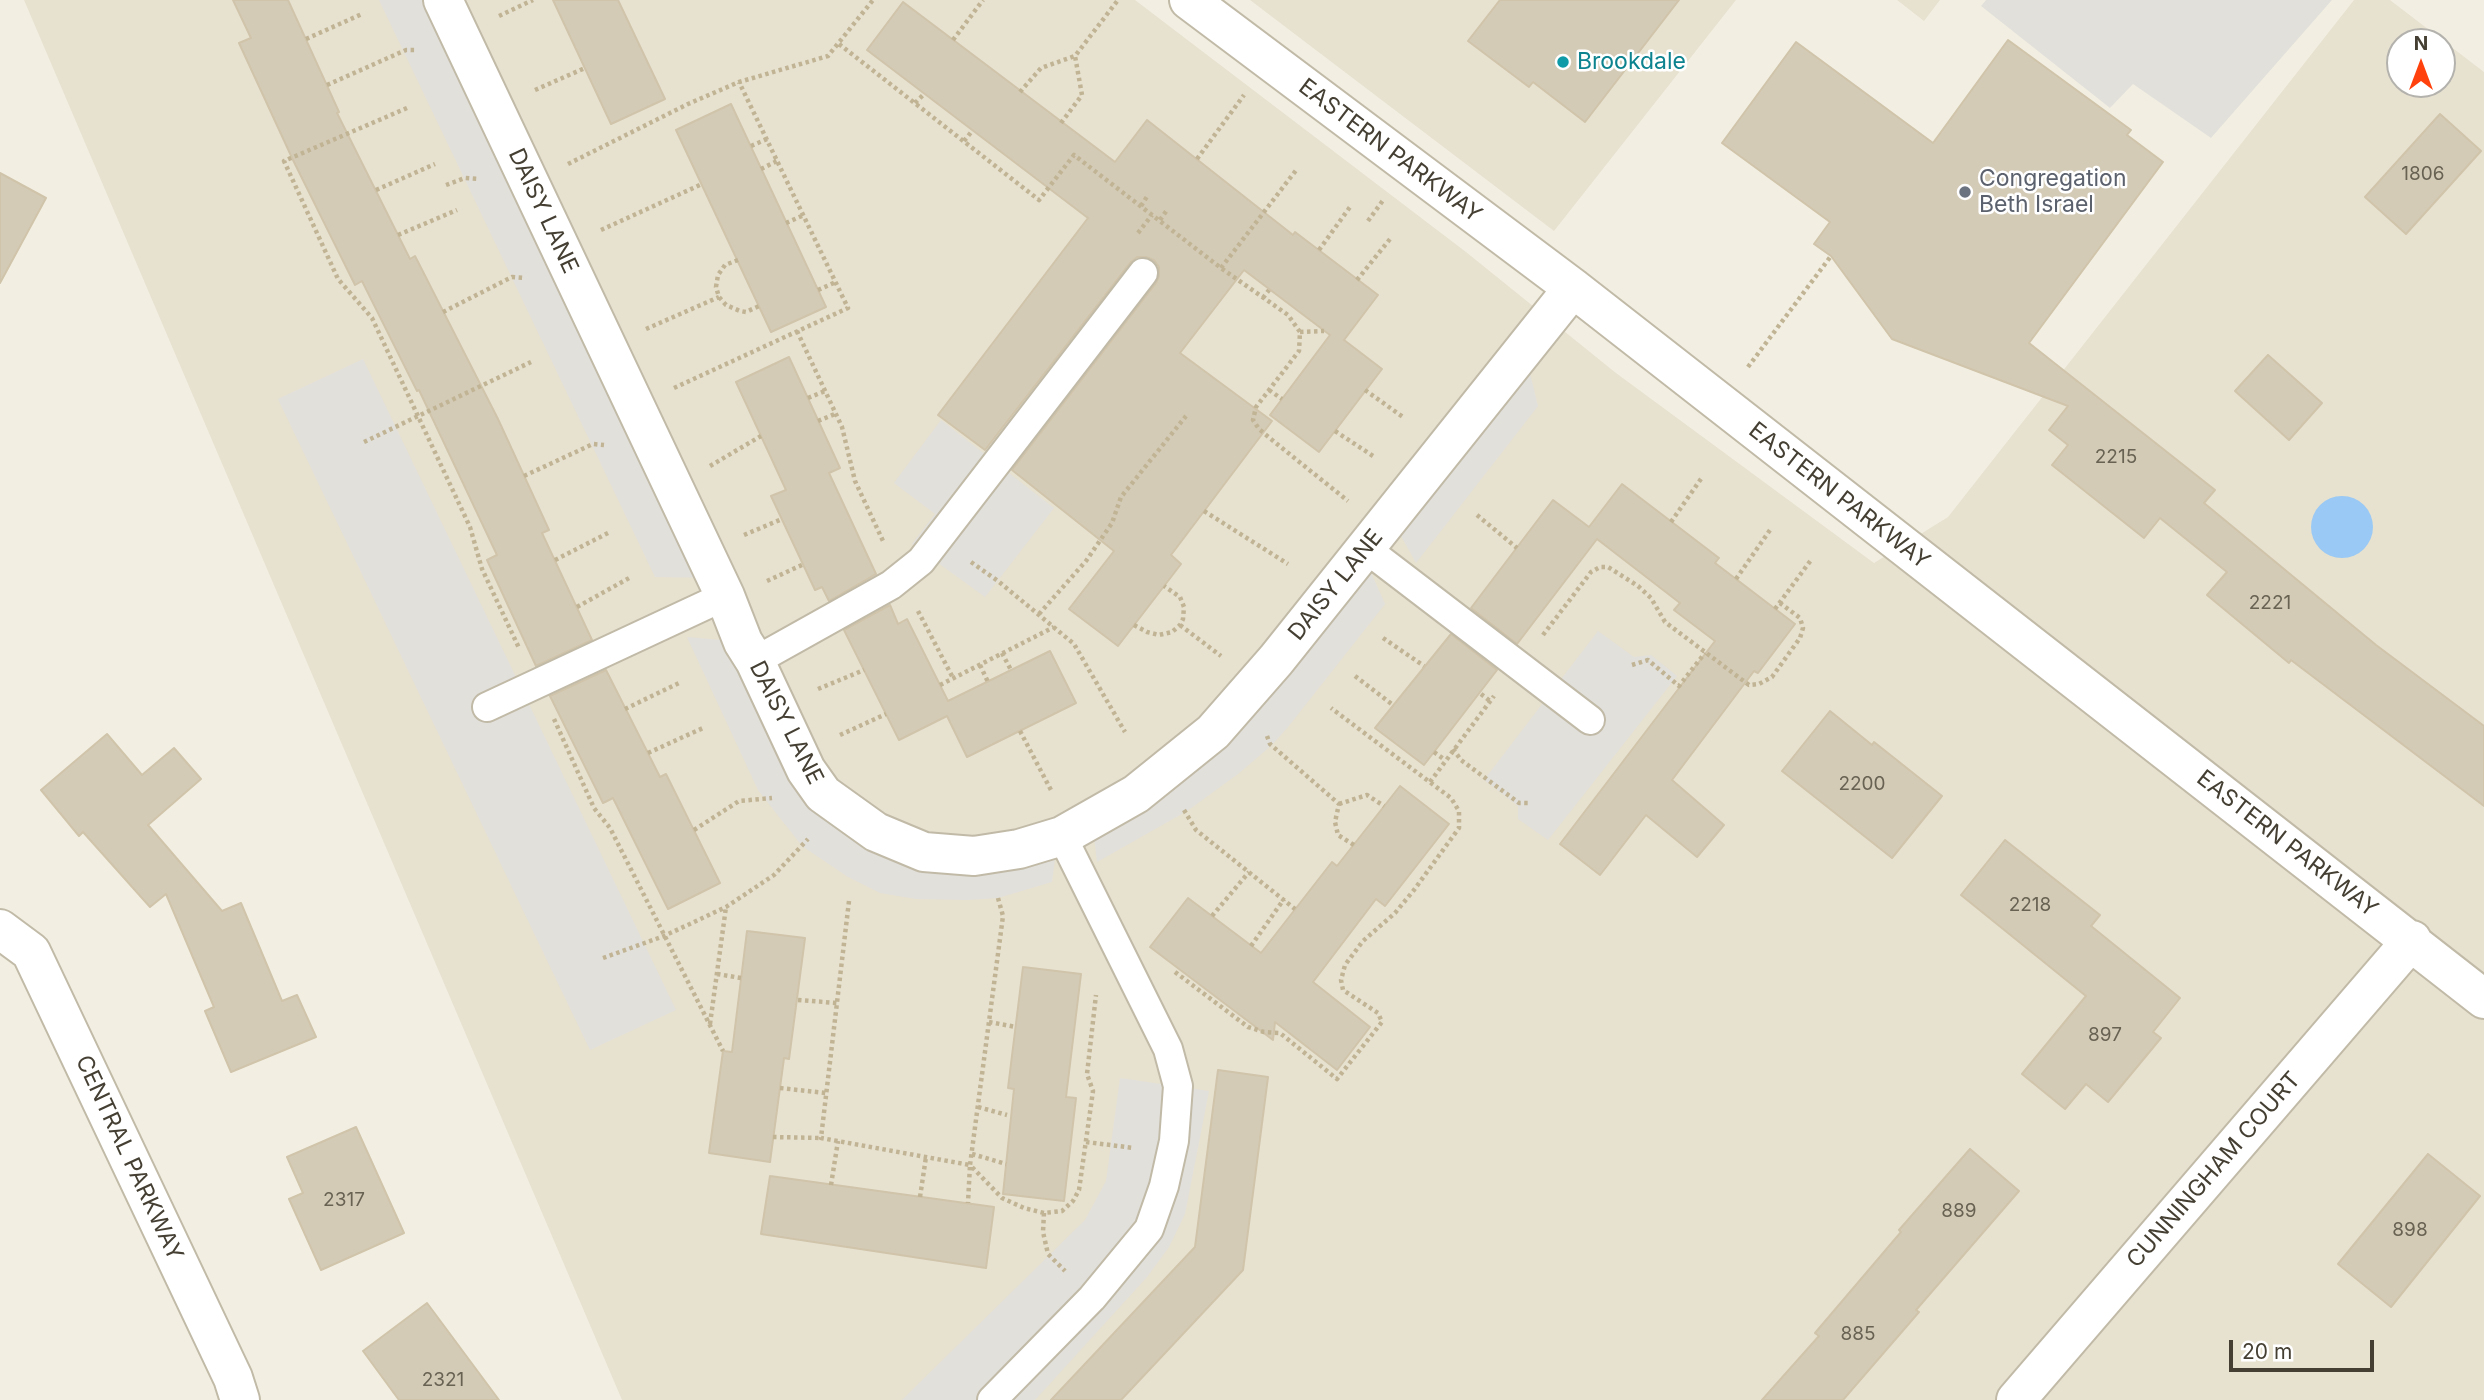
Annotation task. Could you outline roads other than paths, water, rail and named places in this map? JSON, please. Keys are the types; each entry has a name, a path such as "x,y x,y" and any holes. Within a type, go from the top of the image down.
{"street":[{"name":"DAISY LANE","path":"443,0 725,596 743,642 755,661 806,770 831,799 876,832 924,852 974,856 1013,850 1066,833 1136,794 1213,732 1366,548 1573,288"},
{"name":"EASTERN PARKWAY","path":"1189,0 1573,288 2412,940 2484,999"},
{"name":"CENTRAL PARKWAY","path":"0,929 31,952 233,1378 240,1400"},
{"name":"CUNNINGHAM COURT","path":"2016,1400 2412,940"}],"lane":[{"path":"755,661 891,585 921,561 1143,273"},
{"path":"1366,548 1590,720"},
{"path":"487,707 725,596"},
{"path":"992,1400 1092,1298 1149,1229 1164,1186 1178,1111 1178,1086 1168,1049 1124,962 1066,833"}],"water":[{"path":"2336,496 2348,496 2364,505 2371,515 2371,539 2364,549 2348,558 2336,558 2325,553 2316,544 2311,533 2311,521 2316,510 2325,501"}],"place":[{"name":"Brookdale","path":"1563,62"},
{"name":"Congregation Beth Israel","path":"1965,192"}]}
